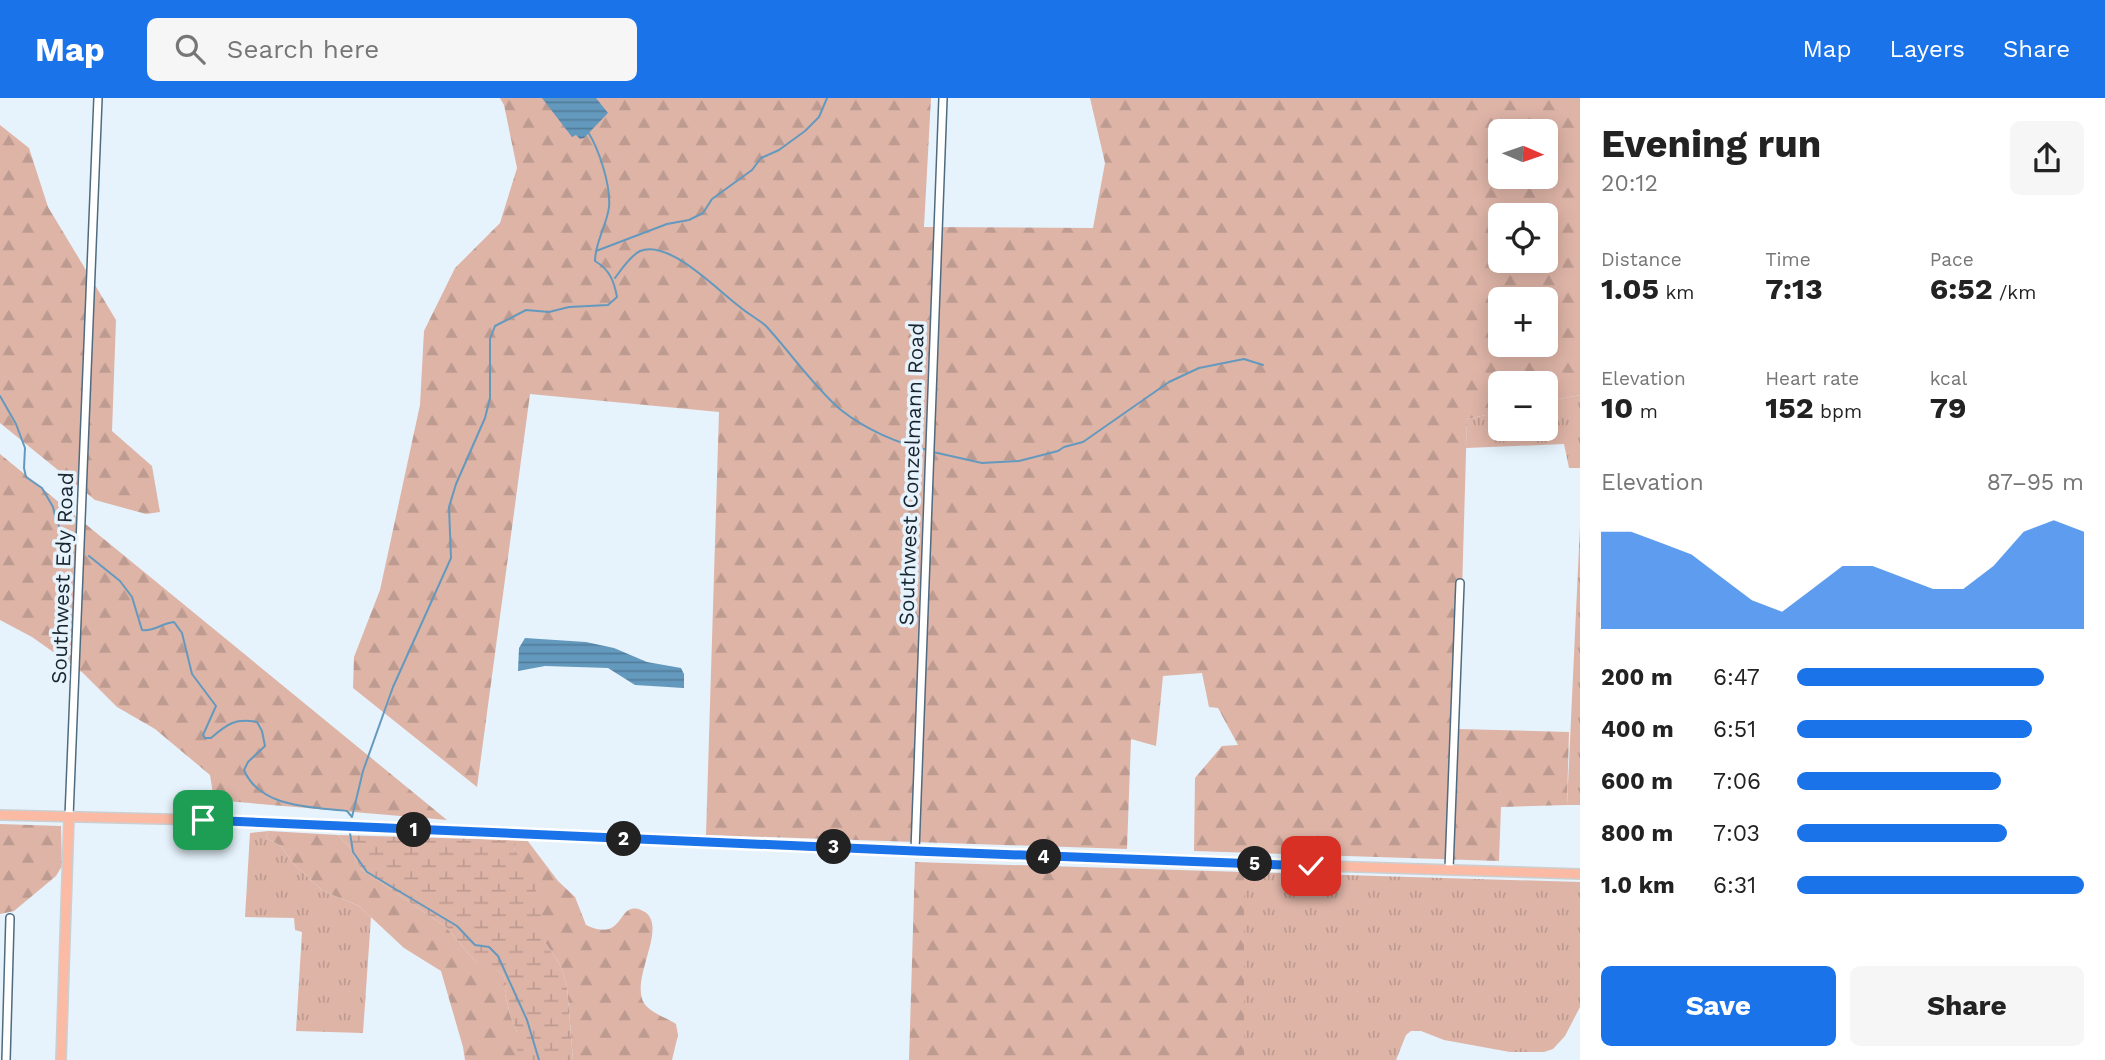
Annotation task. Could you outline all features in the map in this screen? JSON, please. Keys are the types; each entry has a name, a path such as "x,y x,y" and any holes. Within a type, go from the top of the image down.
{"main road":[{"path":"0,816 282,823 915,851 1580,874"},
{"name":"Southwest Edy Road","path":"61,1060 69,817"}],"street":[{"name":"Southwest Edy Road","path":"69,817 99,98"},
{"name":"Southwest Conzelmann Road","path":"915,851 943,98"},
{"path":"1449,870 1460,583"},
{"path":"6,1060 10,918"}],"green space":[{"path":"500,98 931,98 924,227 1093,228 1105,163 1090,98 1580,98 1580,395 1558,399 1558,371 1488,371 1488,415 1467,419 1458,729 1569,732 1567,805 1501,807 1499,861 1194,851 1195,778 1222,746 1238,745 1218,708 1209,707 1202,673 1163,676 1156,746 1131,739 1127,849 706,835 719,412 530,394 477,787 353,688 354,657 380,590 420,405 424,331 455,268 500,223 517,168 504,105"},
{"path":"0,125 29,148 48,207 116,320 112,431 152,466 160,512 146,514 95,500 0,423"},
{"path":"1580,395 1580,468 1569,468 1564,444 1466,448 1467,419 1488,415 1488,441 1558,441 1558,399"},
{"path":"0,454 447,820 214,800 210,775 155,729 117,707 83,673 32,637 0,620"},
{"path":"1580,526 1580,805 1567,805"},
{"path":"0,824 61,826 62,866 56,876 14,911 0,914"},
{"path":"269,831 266,838 281,846 293,863 323,891 359,906 371,917 363,1033 296,1031 302,932 295,930 294,918 245,917 250,833"},
{"path":"269,831 338,835 349,846 361,869 446,927 473,959 487,969 503,974 510,1015 517,1032 517,1060 465,1060 441,971 404,948 359,906 323,891 293,863 281,846 266,838"},
{"path":"338,835 514,840 514,849 535,884 546,944 560,965 567,986 573,1060 517,1060 517,1032 510,1015 503,974 496,970 487,970 473,959 446,927 361,869 349,846"},
{"path":"514,840 527,840 558,881 575,897 586,925 608,929 627,911 633,909 641,910 649,916 652,938 641,992 646,1006 676,1024 678,1035 672,1060 573,1060 567,986 560,965 546,944 514,848"},
{"path":"915,862 1244,872 1244,1060 909,1060"},
{"path":"1244,872 1580,882 1580,1007 1565,1036 1553,1049 1544,1052 1510,1052 1411,1031 1406,1035 1396,1060 1244,1060"}],"water":[{"path":"542,98 596,98 608,113 580,139 576,135 572,137"},
{"path":"525,638 586,642 614,648 647,662 681,668 684,688 635,685 608,668 545,666 518,671 519,648"}],"waterway":[{"path":"596,251 703,213 712,199 752,170 761,158 779,150 805,131 819,117 827,98"},
{"path":"89,556 120,581 132,597 142,630 174,622 182,633 192,674 216,706 203,735 205,738 211,738 237,722 257,722 265,746 248,762 244,770 252,783 274,799 303,806 347,811 352,817 363,771 393,687 451,558 449,507 456,484 485,418 490,398 490,339 495,326 526,310 549,312 569,307 608,305 617,297 610,276 595,261 608,214 609,198 603,168 588,132"},
{"path":"615,278 640,251 652,249 679,259 766,326 841,410 882,435 928,450"},
{"path":"933,452 982,463 1019,461 1058,451 1083,442 1169,382 1199,368 1244,359 1263,365"},
{"path":"0,396 16,424 25,448 26,477 42,488 73,554"},
{"path":"350,833 353,852 367,872 457,926 475,945 489,947 498,956 527,1020 539,1060"}],"route":[{"path":"203,820 1311,866"}]}
